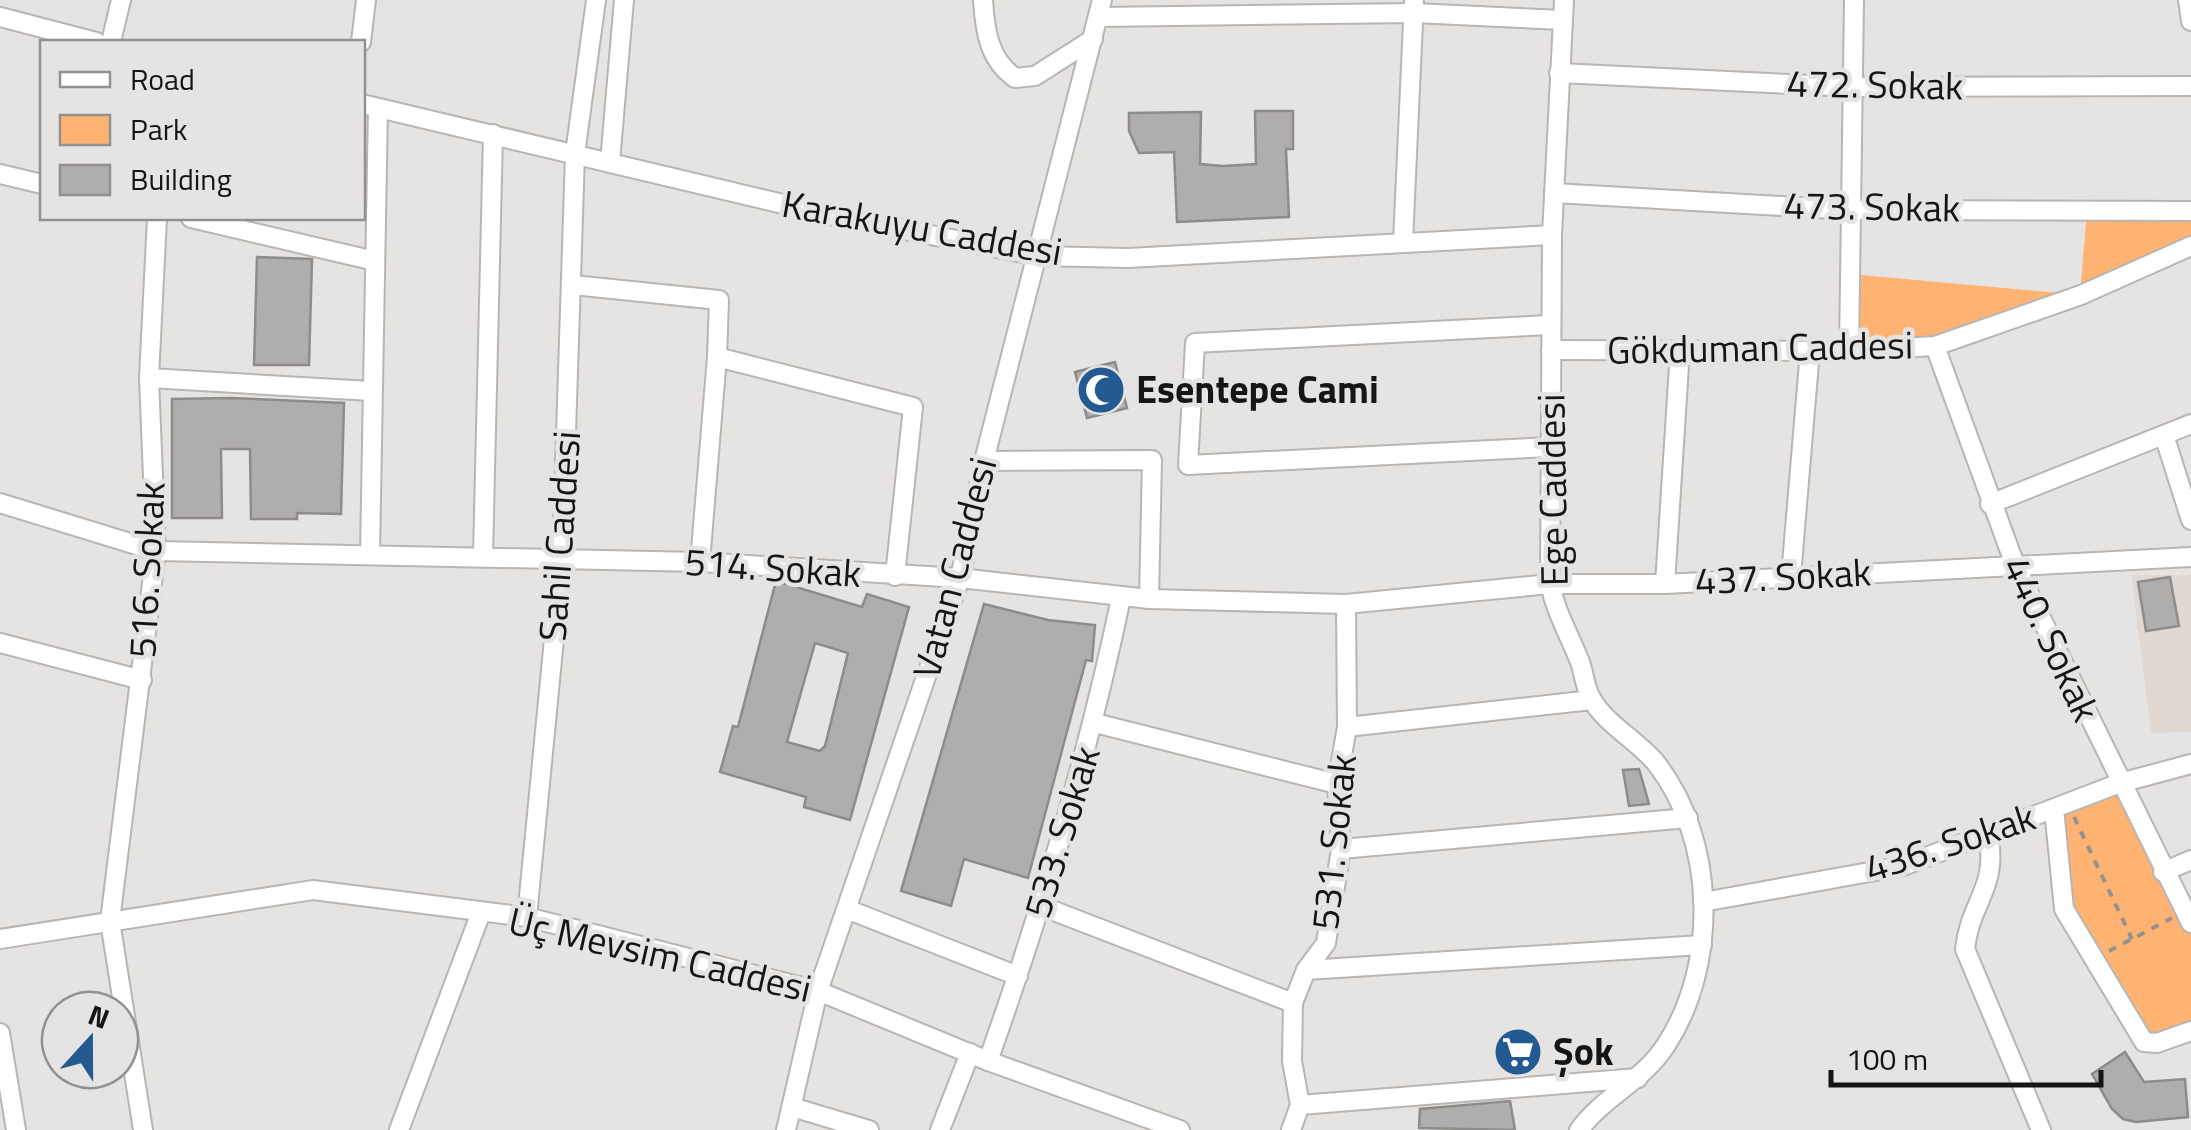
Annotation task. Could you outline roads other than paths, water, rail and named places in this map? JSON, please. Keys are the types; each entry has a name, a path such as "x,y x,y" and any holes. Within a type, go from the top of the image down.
{"street":[{"path":"111,40 120,0"},
{"path":"361,40 366,0"},
{"name":"Sahil Caddesi","path":"527,917 562,557 575,154 596,0"},
{"path":"610,162 624,0"},
{"path":"983,0 998,66 1015,78 1035,76 1093,38"},
{"name":"Ege Caddesi","path":"1564,0 1552,235 1550,584 1557,618 1579,660 1592,700 1656,764 1688,818 1703,902 1702,946 1692,991 1667,1044 1640,1078 1595,1108 1579,1130"},
{"path":"1849,351 1854,0"},
{"path":"2188,0 2191,17"},
{"path":"1403,242 1414,7"},
{"path":"1100,9 1435,7 1562,20"},
{"name":"Vatan Caddesi","path":"786,1130 818,991 960,578 984,461 1100,9"},
{"path":"0,17 88,40"},
{"name":"472. Sokak","path":"1559,73 1852,87 2191,86"},
{"path":"370,106 374,262 370,554"},
{"name":"Karakuyu Caddesi","path":"370,106 838,217 1039,256 1128,258 1552,235"},
{"path":"483,556 493,134"},
{"path":"0,174 40,184"},
{"name":"473. Sokak","path":"1554,193 1851,210 2191,211"},
{"name":"516. Sokak","path":"143,1130 110,921 156,551 149,378 157,220"},
{"path":"199,220 374,262"},
{"name":"Gökduman Caddesi","path":"1551,350 1849,351 1936,346 2081,295 2191,246"},
{"path":"572,285 719,300 700,562"},
{"path":"1550,325 1196,342 1188,465 1551,447"},
{"name":"440. Sokak","path":"1936,346 2015,566 2188,917"},
{"path":"1666,584 1680,350"},
{"path":"1791,576 1810,351"},
{"path":"717,357 913,407 896,576"},
{"path":"149,378 372,391"},
{"path":"1990,504 2191,424"},
{"path":"2164,435 2191,520"},
{"path":"984,461 1152,460 1149,599"},
{"name":"514. Sokak","path":"0,504 156,551 700,562 960,578 1121,598 1346,604 1550,584"},
{"name":"437. Sokak","path":"1550,584 1666,584 2191,557"},
{"name":"533. Sokak","path":"940,1130 1018,976 1095,723 1121,598"},
{"name":"531. Sokak","path":"1300,1105 1292,1062 1293,1003 1306,970 1326,943 1340,849 1338,784 1347,727 1346,604"},
{"path":"0,643 142,680"},
{"path":"1347,727 1592,700"},
{"path":"1095,723 1338,784"},
{"name":"436. Sokak","path":"1703,902 1903,866 2120,784 2191,764"},
{"path":"2061,806 2064,909 2144,1042 2156,1043 2191,1031"},
{"path":"1340,849 1688,818"},
{"path":"1988,834 1991,878 1968,927 1965,949 2041,1130"},
{"path":"2164,872 2191,860"},
{"name":"Üç Mevsim Caddesi","path":"0,939 313,890 527,917 818,991 1156,1126 1180,1130"},
{"path":"1041,906 1293,1003"},
{"path":"849,910 1018,976"},
{"path":"399,1130 480,914"},
{"path":"1306,970 1702,946"},
{"path":"0,1033 16,1130"},
{"path":"1290,1130 1300,1105 1640,1078"},
{"path":"792,1107 869,1130"}],"place":[{"name":"Esentepe Cami","path":"1101,390"},
{"name":"Şok","path":"1518,1052"}]}
